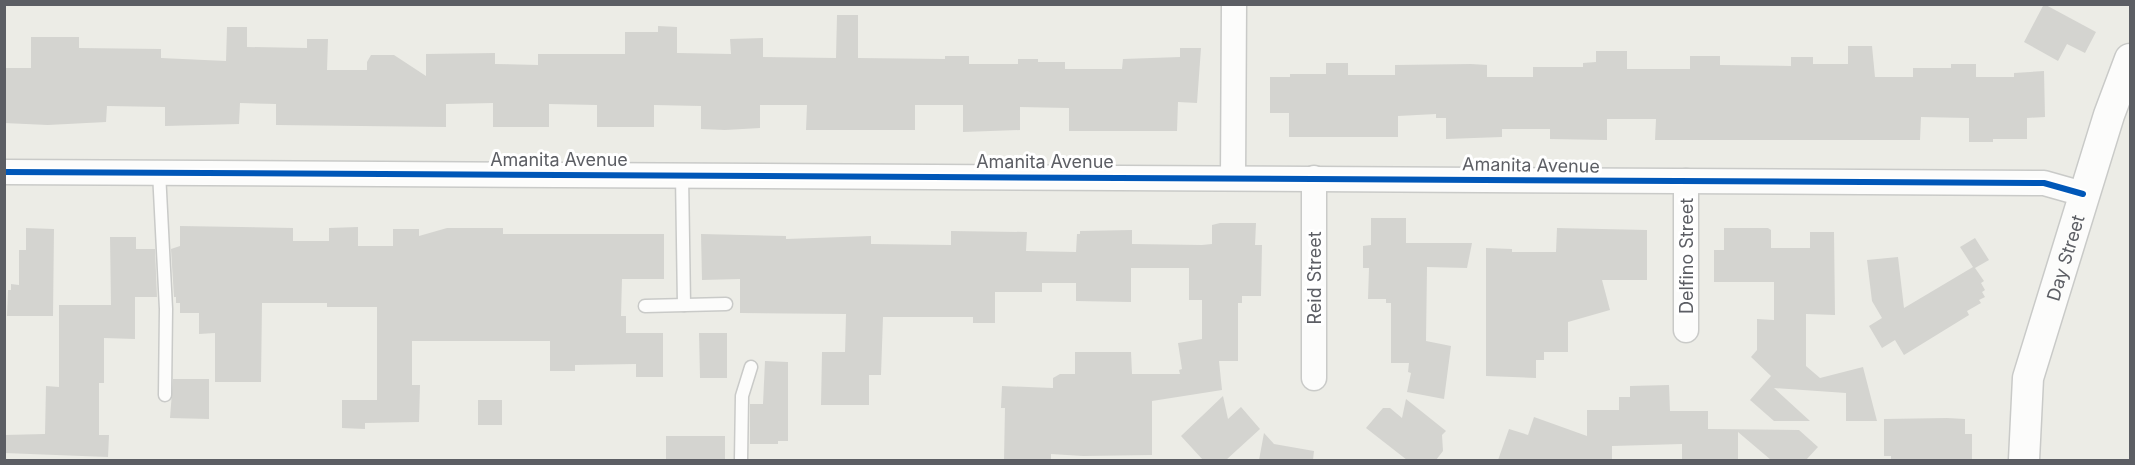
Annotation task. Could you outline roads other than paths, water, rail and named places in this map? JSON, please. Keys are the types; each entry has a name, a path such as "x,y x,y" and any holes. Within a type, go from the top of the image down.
{"street":[{"path":"1233,177 1234,4"},
{"name":"Day Street","path":"2024,460 2028,378 2109,115 2130,59"},
{"name":"Amanita Avenue","path":"4,172 2044,183 2084,194"},
{"name":"Reid Street","path":"1314,178 1314,378"},
{"name":"Delfino Street","path":"1686,181 1686,330"}],"lane":[{"path":"159,172 166,309 165,395"},
{"path":"682,175 684,305"},
{"path":"645,306 726,304"},
{"path":"741,460 742,396 751,368"}]}
